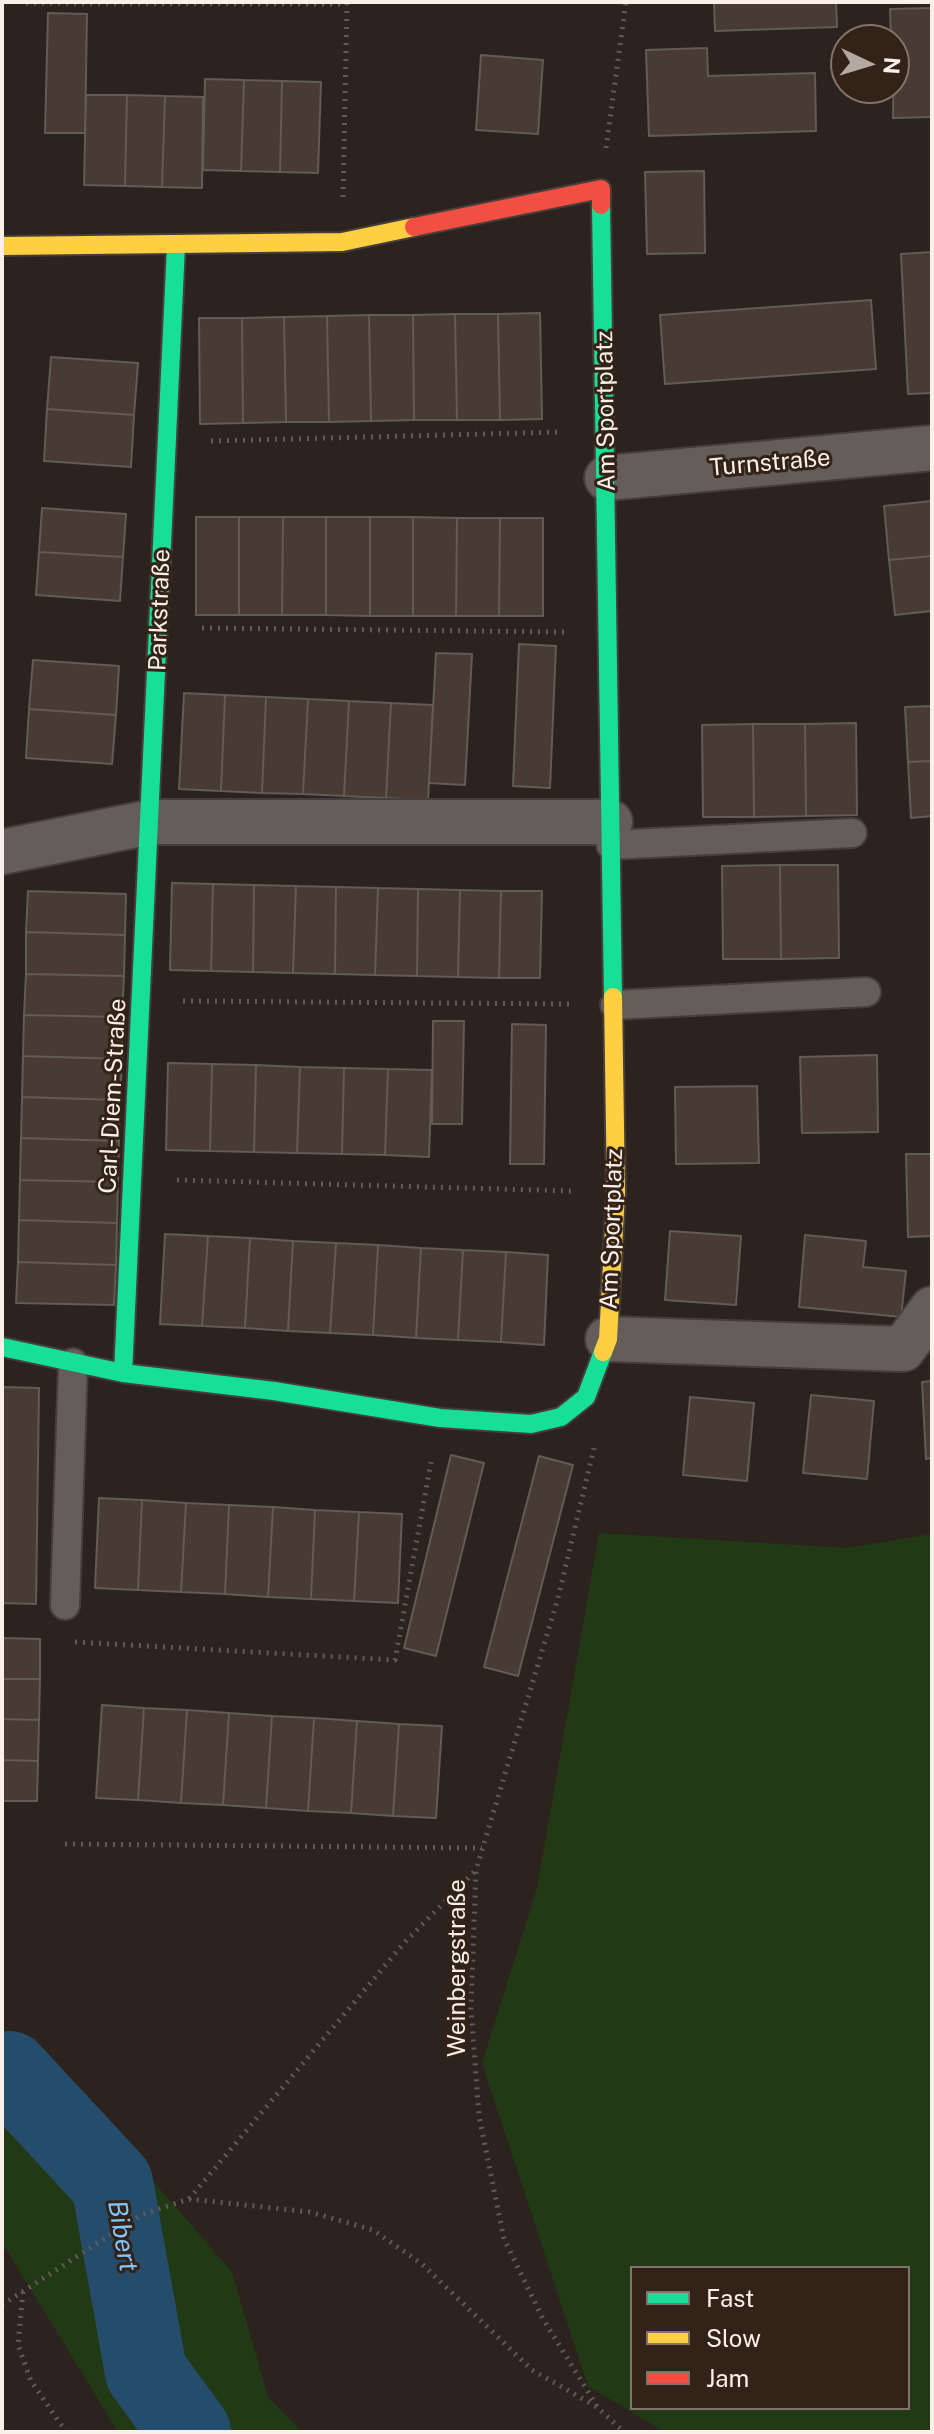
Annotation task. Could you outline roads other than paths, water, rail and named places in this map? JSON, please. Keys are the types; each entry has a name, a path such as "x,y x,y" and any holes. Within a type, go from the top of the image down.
{"street":[{"name":"Am Sportplatz","path":"176,246 342,242 601,189 615,1005 616,1192 608,1339 903,1349 932,1309"},
{"path":"2,246 176,246"},
{"name":"Parkstraße","path":"151,822 176,246"},
{"name":"Turnstraße","path":"607,478 932,448"},
{"path":"2,852 151,822 610,834"},
{"name":"Carl-Diem-Straße","path":"123,1373 151,822"},
{"path":"2,1347 123,1373 274,1391 440,1418 531,1424 561,1417 586,1397 608,1339"}],"lane":[{"path":"610,834 852,833"},
{"path":"615,1005 866,992"},
{"path":"65,1605 73,1363"}],"waterway":[{"name":"Bibert","path":"2,2073 9,2072 112,2183 146,2372 190,2432"}]}
